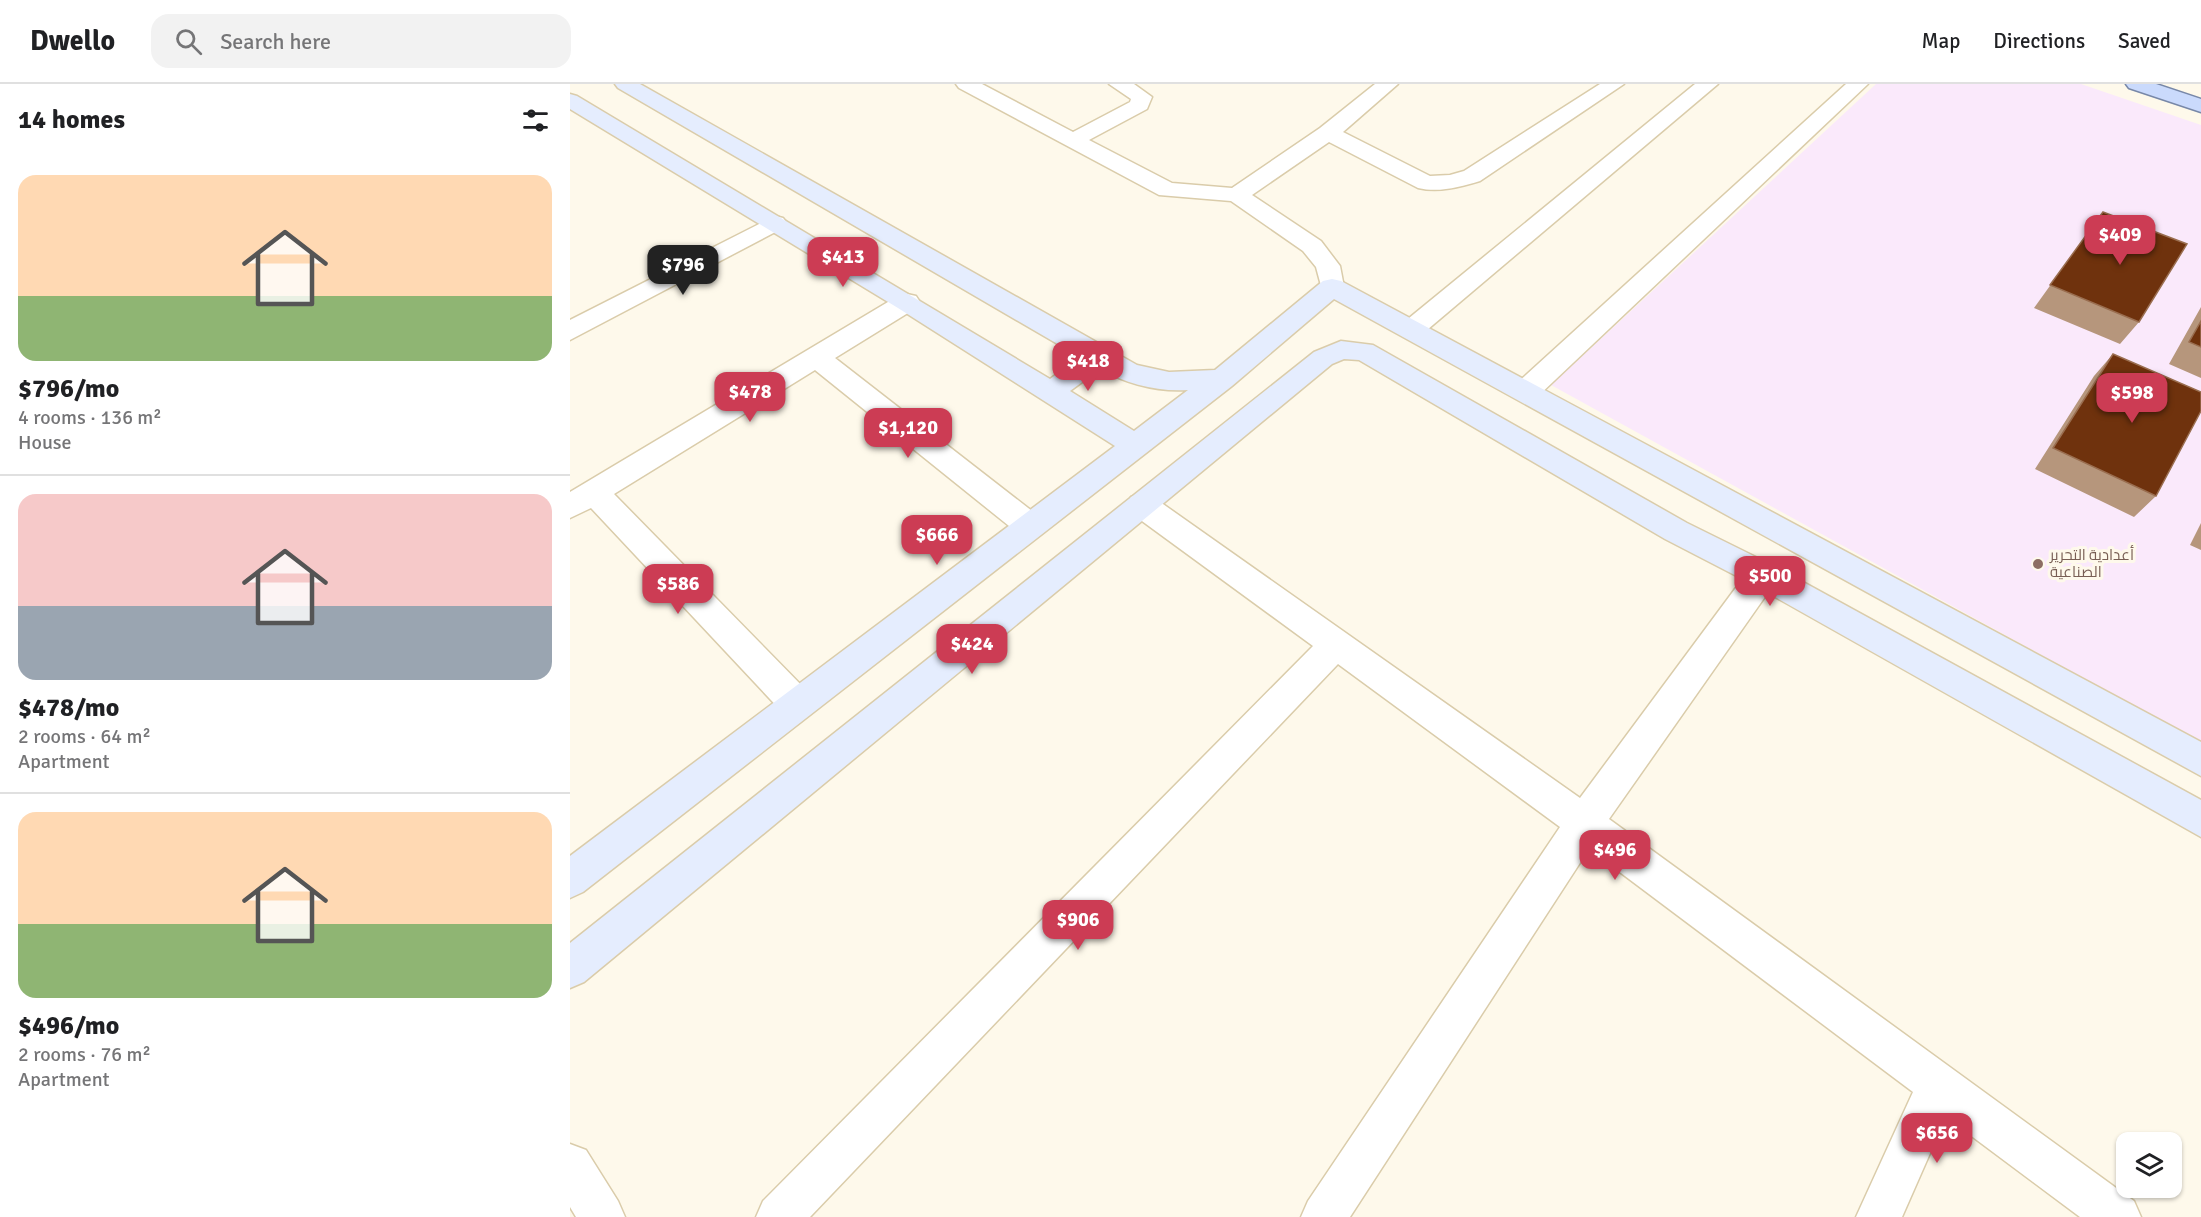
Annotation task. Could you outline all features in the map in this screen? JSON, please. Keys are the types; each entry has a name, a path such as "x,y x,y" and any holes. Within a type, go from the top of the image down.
{"main road":[{"path":"2136,84 2201,106"}],"street":[{"path":"625,84 1129,373 1148,379 1190,383 1222,379"},
{"path":"966,84 1167,190 1237,195 1312,246 1328,266 1332,287"},
{"path":"1073,140 1140,105 1142,98 1119,84"},
{"path":"1237,195 1328,133 1388,84"},
{"path":"1328,133 1426,183 1452,182 1473,176 1614,84"},
{"path":"1412,329 1708,84"},
{"path":"1526,391 1858,84"},
{"path":"570,100 907,302 1135,445"},
{"path":"570,331 775,223"},
{"path":"1332,287 1526,391 1707,494 2201,760"},
{"path":"570,879 1222,379 1332,287"},
{"path":"797,705 582,499 907,302"},
{"path":"570,968 1323,358 1341,350 1364,351 1676,531 1763,575 2201,819"},
{"path":"1051,392 1099,356"},
{"path":"816,357 1030,526"},
{"path":"1676,531 1707,494"},
{"path":"1142,505 1584,823 2118,1217"},
{"path":"1324,1217 1584,823 1763,575"},
{"path":"779,1217 1336,644"},
{"path":"1879,1217 1938,1086"},
{"path":"570,1166 602,1217"}],"shaded area":[{"name":"أعدادية التحرير الصناعية","path":"1876,84 2081,84 2201,125 2201,743 1551,385"}],"building":[{"path":"2103,212 2187,244 2139,322 2050,285"},
{"path":"2201,321 2201,347 2189,342"},
{"path":"2113,354 2201,392 2201,411 2156,496 2053,448"}],"place":[{"name":"أعدادية التحرير الصناعية","path":"2038,564"}]}
